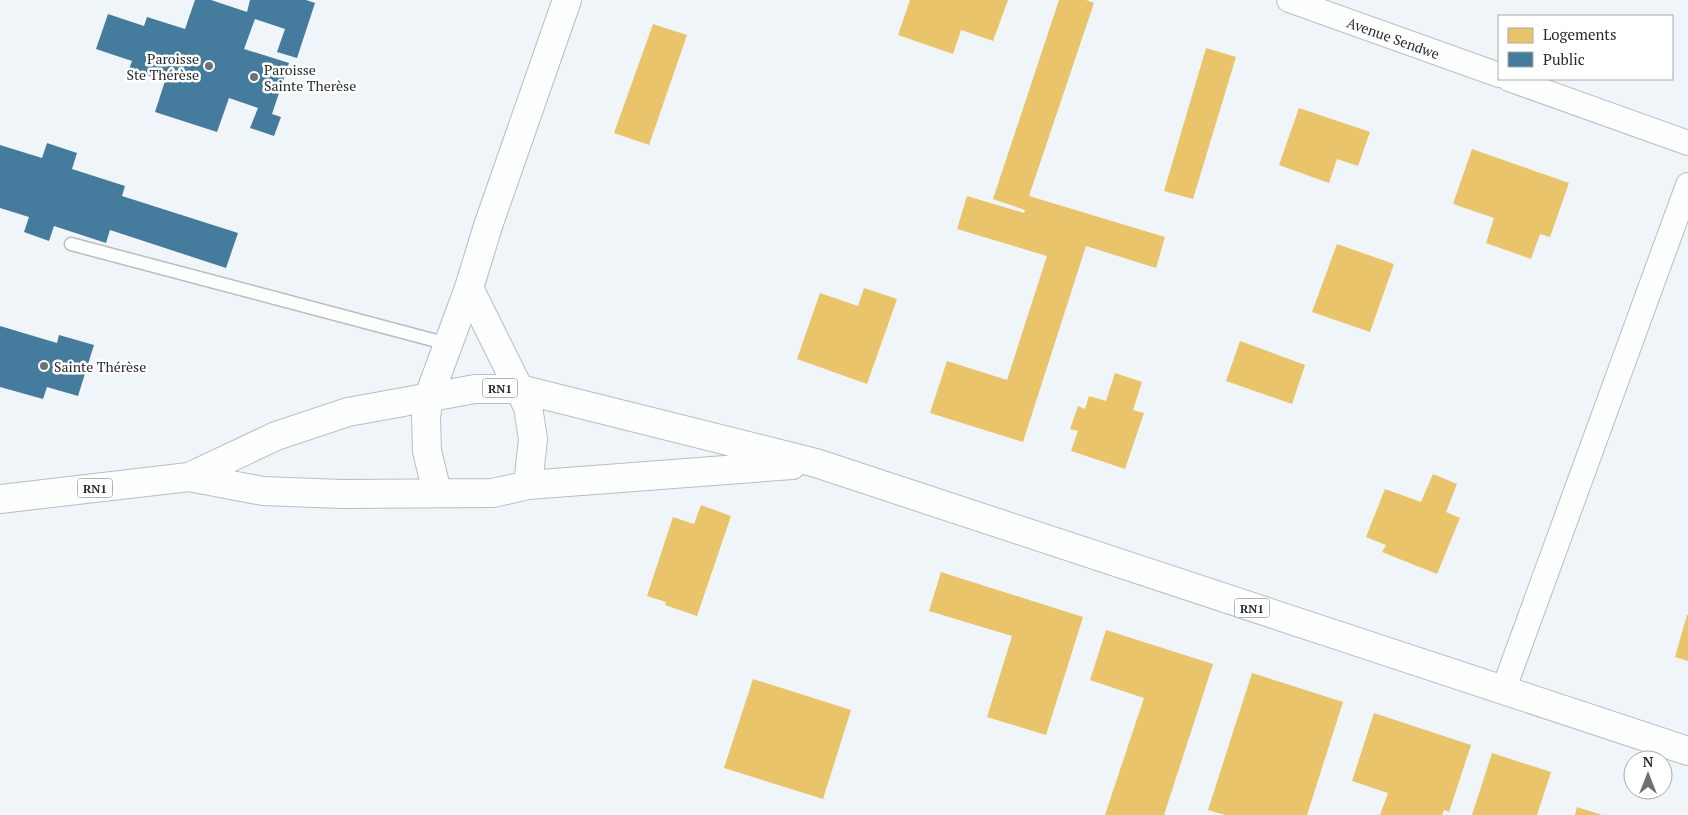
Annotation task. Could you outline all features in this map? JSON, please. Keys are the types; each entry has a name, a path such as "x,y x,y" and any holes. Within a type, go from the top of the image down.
{"main road":[{"path":"437,492 427,451 426,417 429,396 469,288 488,226 567,0"},
{"path":"469,288 528,407 532,426 532,456 528,485"},
{"name":"RN1","path":"189,477 285,433 348,412 429,396 488,388 520,389 816,463 1688,751"},
{"name":"RN1","path":"0,499 189,477 263,491 376,495 437,492 493,493 528,485 816,463"}],"street":[{"name":"Avenue Sendwe","path":"1289,0 1498,75"},
{"path":"1512,80 1688,143"},
{"path":"1504,691 1688,185"}],"lane":[{"path":"71,244 448,344"}],"building: Logements":[{"path":"910,0 1008,0 993,41 961,30 953,54 898,35"},
{"path":"1059,0 1086,0 1094,3 1029,196 1165,237 1156,268 1086,246 1023,442 930,413 947,361 1007,380 1047,256 957,229 967,196 1024,213 1025,210 993,199"},
{"path":"653,24 687,35 649,145 614,133"},
{"path":"1206,48 1236,57 1193,199 1164,191"},
{"path":"1299,108 1370,132 1358,166 1337,159 1329,183 1279,165"},
{"path":"1472,149 1569,183 1550,237 1540,234 1531,259 1486,243 1494,218 1453,204"},
{"path":"1337,244 1394,264 1370,332 1312,312"},
{"path":"864,288 897,299 867,384 797,359 820,293 858,306"},
{"path":"1240,341 1305,365 1292,404 1226,381"},
{"path":"1115,373 1142,382 1133,410 1144,413 1125,469 1071,451 1078,431 1070,429 1078,406 1085,409 1089,396 1106,401"},
{"path":"1433,474 1457,484 1446,512 1460,518 1437,574 1382,552 1386,545 1366,537 1385,489 1421,502"},
{"path":"701,505 731,516 697,616 665,605 666,602 647,596 673,517 694,524"},
{"path":"941,572 1083,617 1046,735 987,717 1012,636 929,611"},
{"path":"1688,615 1688,661 1675,657"},
{"path":"1106,630 1213,664 1164,815 1105,815 1144,698 1090,680"},
{"path":"1252,673 1343,702 1307,815 1225,815 1208,810"},
{"path":"753,679 851,710 823,799 724,768"},
{"path":"1374,713 1471,745 1449,812 1444,810 1442,815 1380,815 1388,793 1352,781"},
{"path":"1492,753 1551,772 1537,815 1472,815"},
{"path":"1577,807 1602,815 1575,815"}],"building: Public":[{"name":"Paroisse Ste Thérèse","path":"195,0 211,0 247,12 250,0 306,0 315,3 297,58 277,52 285,29 255,19 244,49 289,63 272,114 281,117 274,136 250,128 258,108 229,98 217,132 155,112 165,81 129,69 132,61 96,49 108,14 144,26 147,17 185,29"},
{"path":"47,143 77,153 72,169 125,186 122,196 238,233 226,268 110,230 106,243 54,226 49,241 24,232 29,217 0,208 0,145 42,158"},
{"name":"Sainte Thérèse","path":"0,326 57,343 59,335 94,345 78,396 47,387 43,399 0,387"}],"place":[{"name":"Paroisse Ste Thérèse","path":"209,66"},
{"name":"Paroisse Sainte Therèse","path":"254,77"},
{"name":"Sainte Thérèse","path":"44,366"}]}
